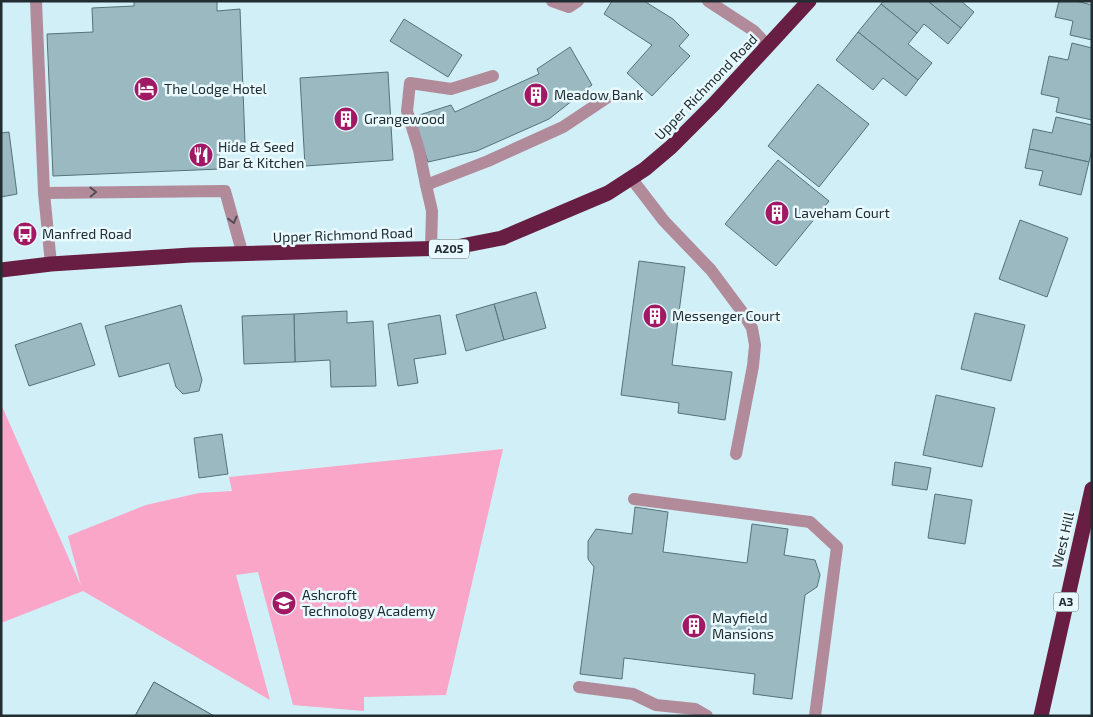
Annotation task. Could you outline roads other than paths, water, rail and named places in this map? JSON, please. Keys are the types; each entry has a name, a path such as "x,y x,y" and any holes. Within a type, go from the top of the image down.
{"highway":[{"name":"Upper Richmond Road","path":"1,270 51,264 191,255 451,248 502,238 608,193 631,178 671,147 714,104 809,1"},
{"name":"West Hill","path":"1040,716 1092,489"}],"street":[{"path":"36,1 44,193 51,264"},
{"path":"552,1 569,7 578,1"},
{"path":"708,1 754,31 768,46"},
{"path":"431,249 432,211 419,150 407,111 410,83 450,89 493,76"},
{"path":"426,186 563,128 608,97"},
{"path":"631,178 664,221 710,270 743,313 752,328 755,345 753,366 736,454"},
{"path":"44,193 225,190 242,255"},
{"path":"634,499 810,522 837,547 815,716"},
{"path":"579,687 633,694 656,705 695,710 707,716"}],"place":[{"name":"The Lodge Hotel","path":"146,89"},
{"name":"Meadow Bank","path":"536,95"},
{"name":"Grangewood","path":"346,119"},
{"name":"Hide & Seed Bar & Kitchen","path":"201,155"},
{"name":"Laveham Court","path":"777,213"},
{"name":"Manfred Road","path":"25,234"},
{"name":"Messenger Court","path":"655,316"},
{"name":"Ashcroft Technology Academy","path":"284,603"},
{"name":"Mayfield Mansions","path":"694,626"}]}
